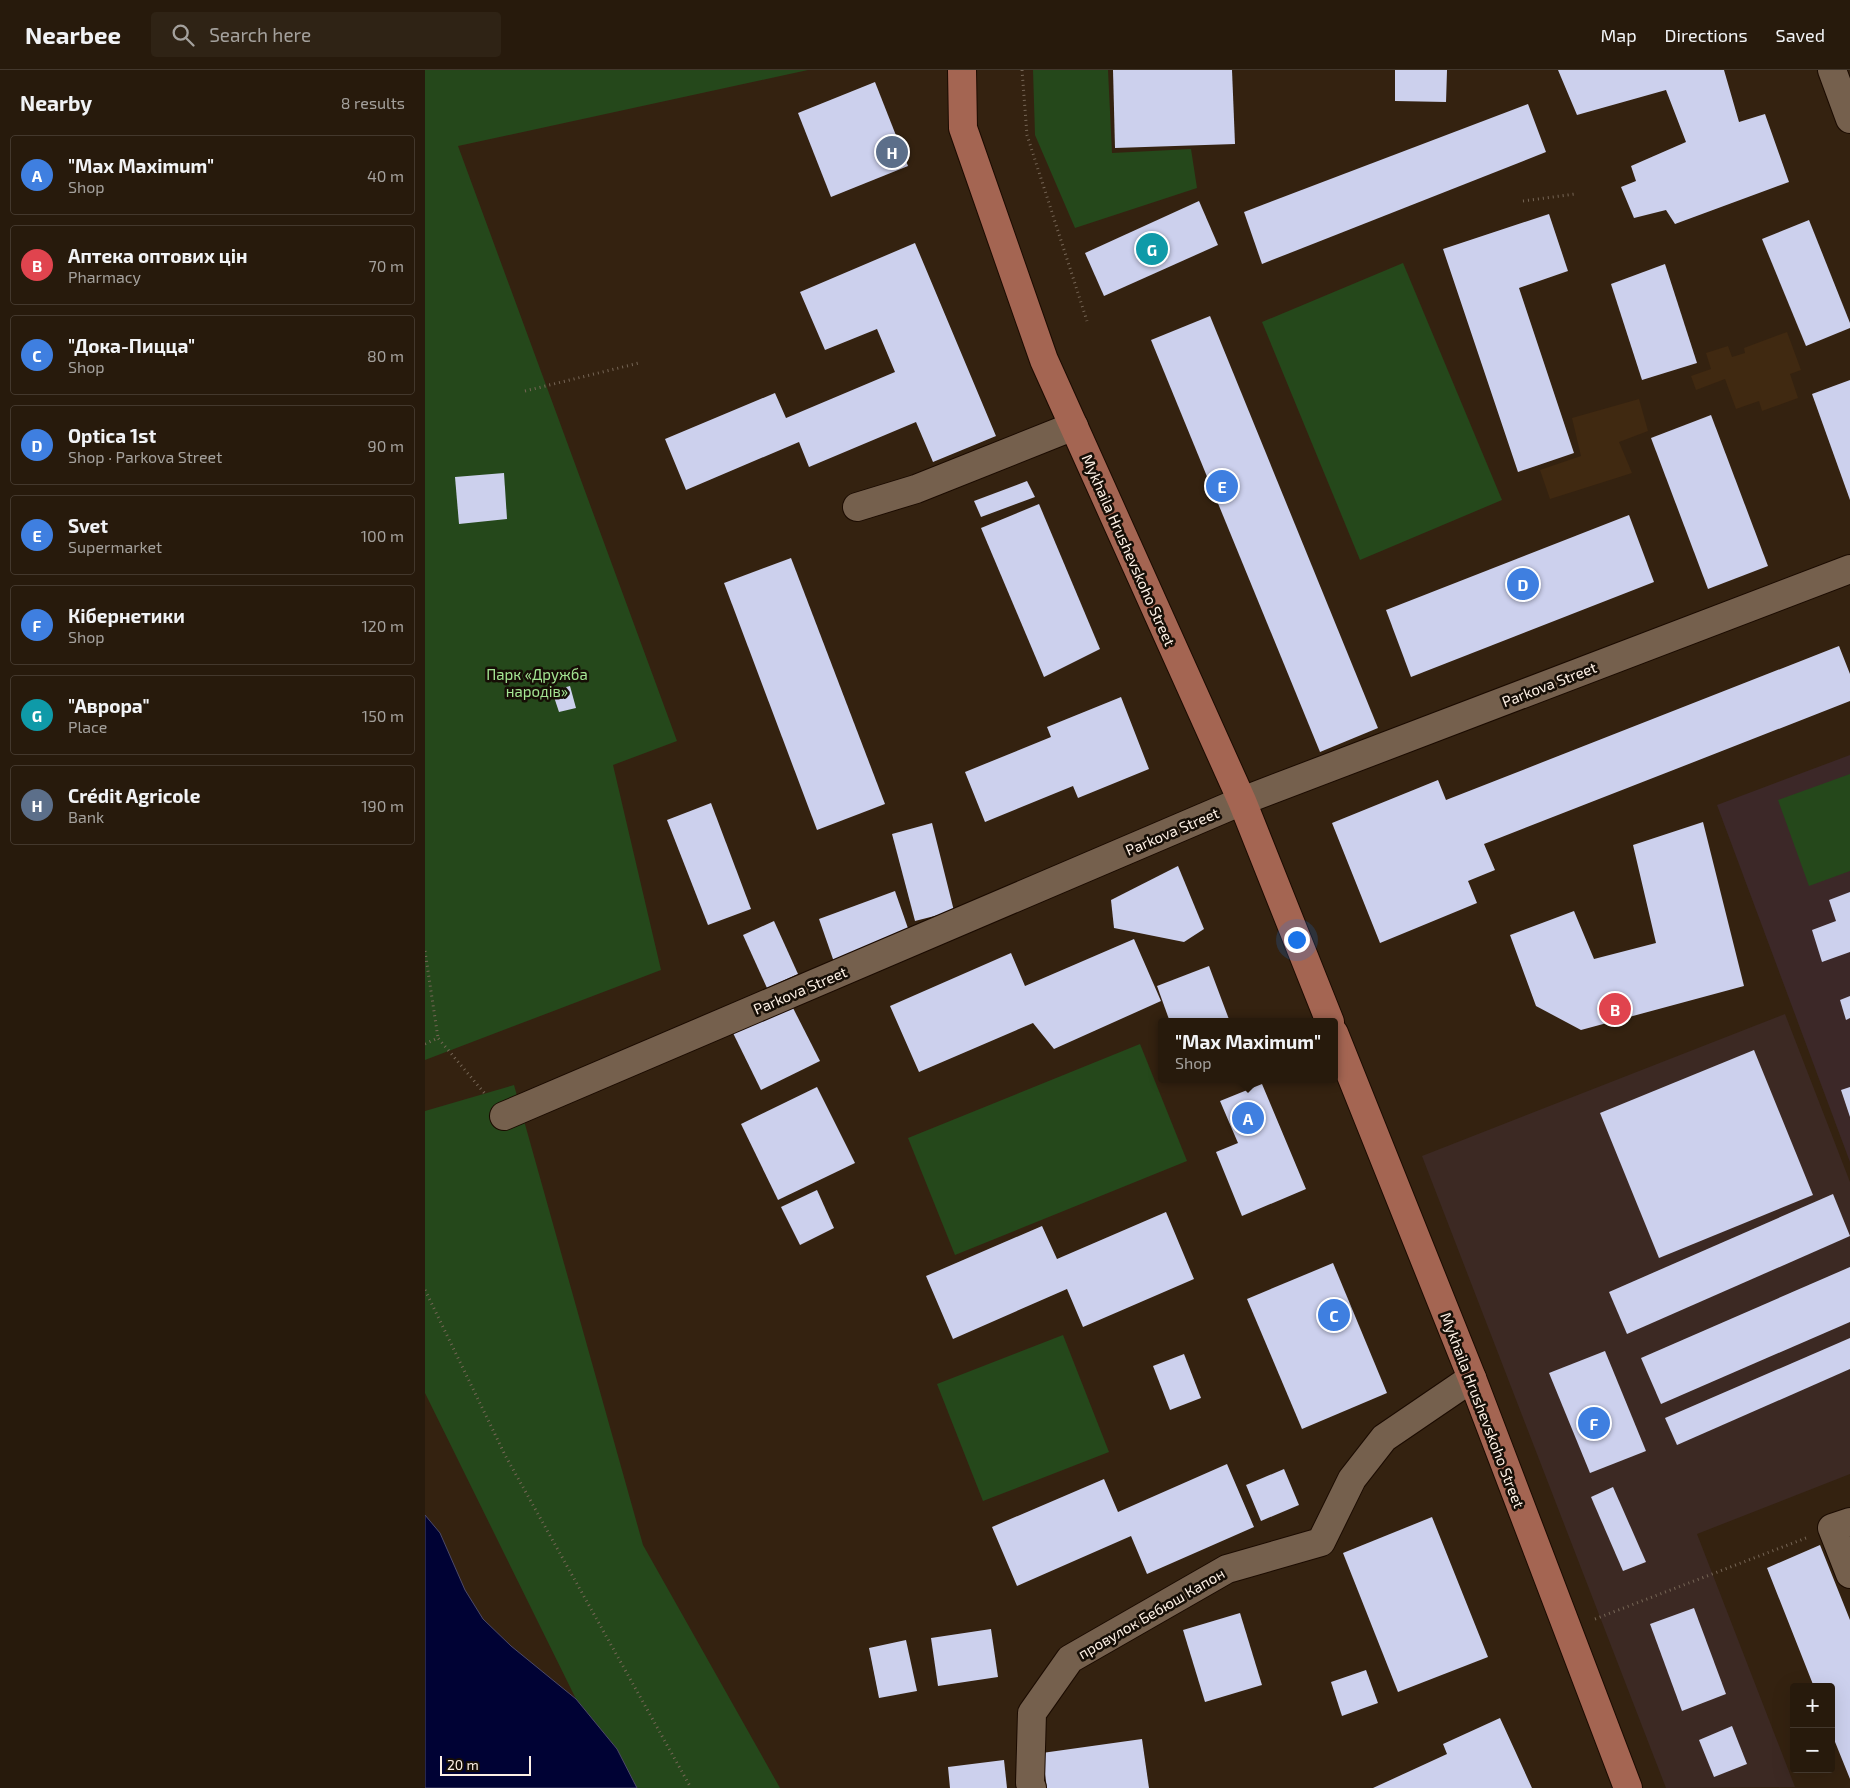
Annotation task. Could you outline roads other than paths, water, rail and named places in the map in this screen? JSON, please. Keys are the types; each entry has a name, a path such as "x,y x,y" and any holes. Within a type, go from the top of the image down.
{"main road":[{"name":"Mykhaila Hrushevskoho Street","path":"962,70 963,128 1042,354 1242,801 1328,1018"},
{"name":"Mykhaila Hrushevskoho Street","path":"1338,1043 1472,1378 1628,1788"}],"street":[{"path":"1832,70 1850,120"},
{"path":"857,507 916,489 1074,426"},
{"name":"Parkova Street","path":"504,1116 1242,801 1850,569"},
{"name":"провулок Бебюш Капон","path":"1032,1788 1030,1783 1032,1713 1071,1658 1227,1569 1321,1542 1352,1479 1384,1438 1472,1378"},
{"path":"1841,1525 1850,1574"}],"place":[{"name":"Crédit Agricole","path":"892,152"},
{"name":"\"Аврора\"","path":"1152,249"},
{"name":"Svet","path":"1222,486"},
{"name":"Optica 1st","path":"1523,584"},
{"name":"Аптека оптових цін","path":"1615,1009"},
{"name":"\"Max Maximum\"","path":"1248,1118"},
{"name":"\"Дока-Пицца\"","path":"1334,1315"},
{"name":"Кібернетики","path":"1594,1423"}],"park label":[{"name":"Парк «Дружба народів»","path":"537,682"}]}
